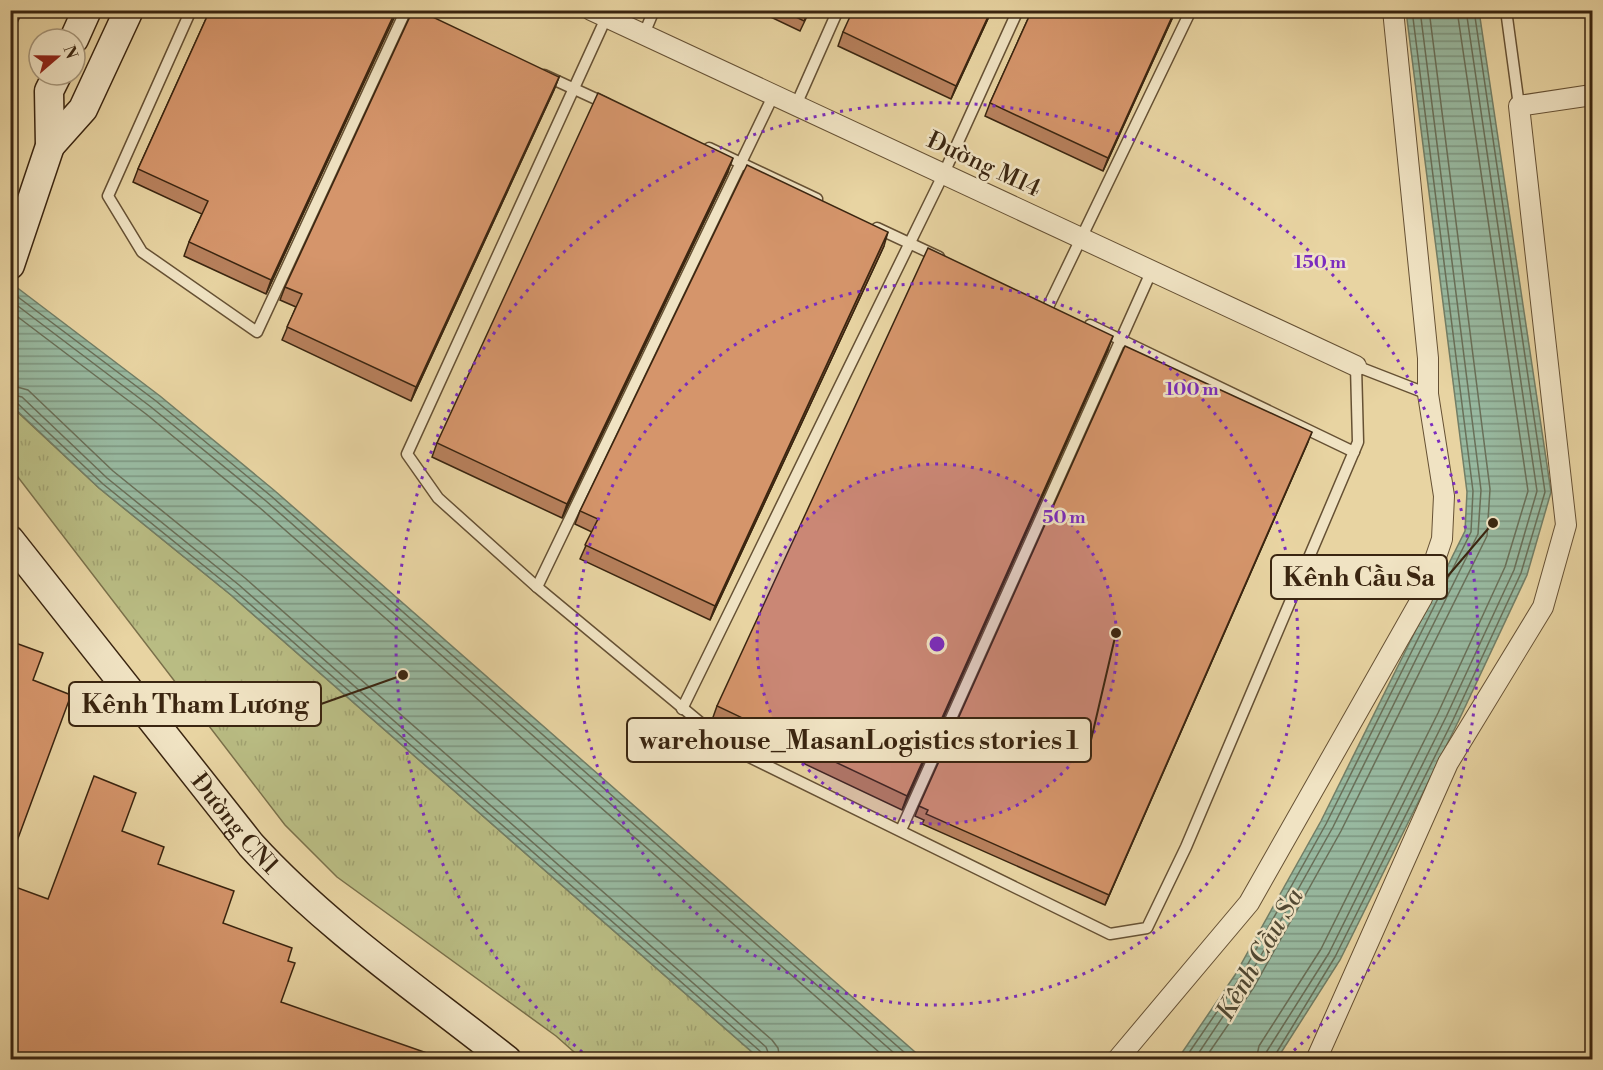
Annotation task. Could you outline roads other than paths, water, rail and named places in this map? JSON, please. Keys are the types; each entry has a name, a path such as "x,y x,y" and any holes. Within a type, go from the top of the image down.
{"street":[{"path":"79,27 87,10"},
{"path":"50,146 83,109 129,10"},
{"path":"1117,1059 1249,903 1422,598 1442,539 1444,496 1428,394 1428,358 1393,10"},
{"name":"Đường M14","path":"598,14 1356,366"},
{"path":"10,265 50,146 49,91 51,87"},
{"path":"1316,1059 1448,763 1544,608 1566,525 1519,106 1593,95"},
{"name":"Đường CN1","path":"10,540 251,845 286,883 323,916 507,1059"}],"lane":[{"path":"191,10 108,196 142,252 257,332 406,10"},
{"path":"644,34 654,10"},
{"path":"796,105 838,10"},
{"path":"682,709 944,173 1018,10"},
{"path":"1047,306 1191,10"},
{"path":"1506,10 1519,106"},
{"path":"598,14 574,90 407,454 438,498 537,587 731,748 1110,934 1147,928 1186,847 1358,442 1356,366 1428,394"},
{"path":"531,69 615,108"},
{"path":"537,587 774,94"},
{"path":"699,143 825,202"},
{"path":"867,223 952,263"},
{"path":"901,830 1152,270"},
{"path":"1076,319 1354,452"}],"water":[{"path":"1406,11 1479,11 1551,492 1527,575 1458,722 1340,960 1277,1059 1177,1060 1235,975 1321,821 1465,531 1467,492"},
{"path":"11,283 160,396 275,491 923,1059 760,1059 231,595 99,488 11,405"}],"place":[{"name":"Kênh Cầu Sa","path":"1493,523"},
{"name":"warehouse_MasanLogistics stories 1","path":"1116,633"},
{"name":"Kênh Tham Lương","path":"403,675"}]}
